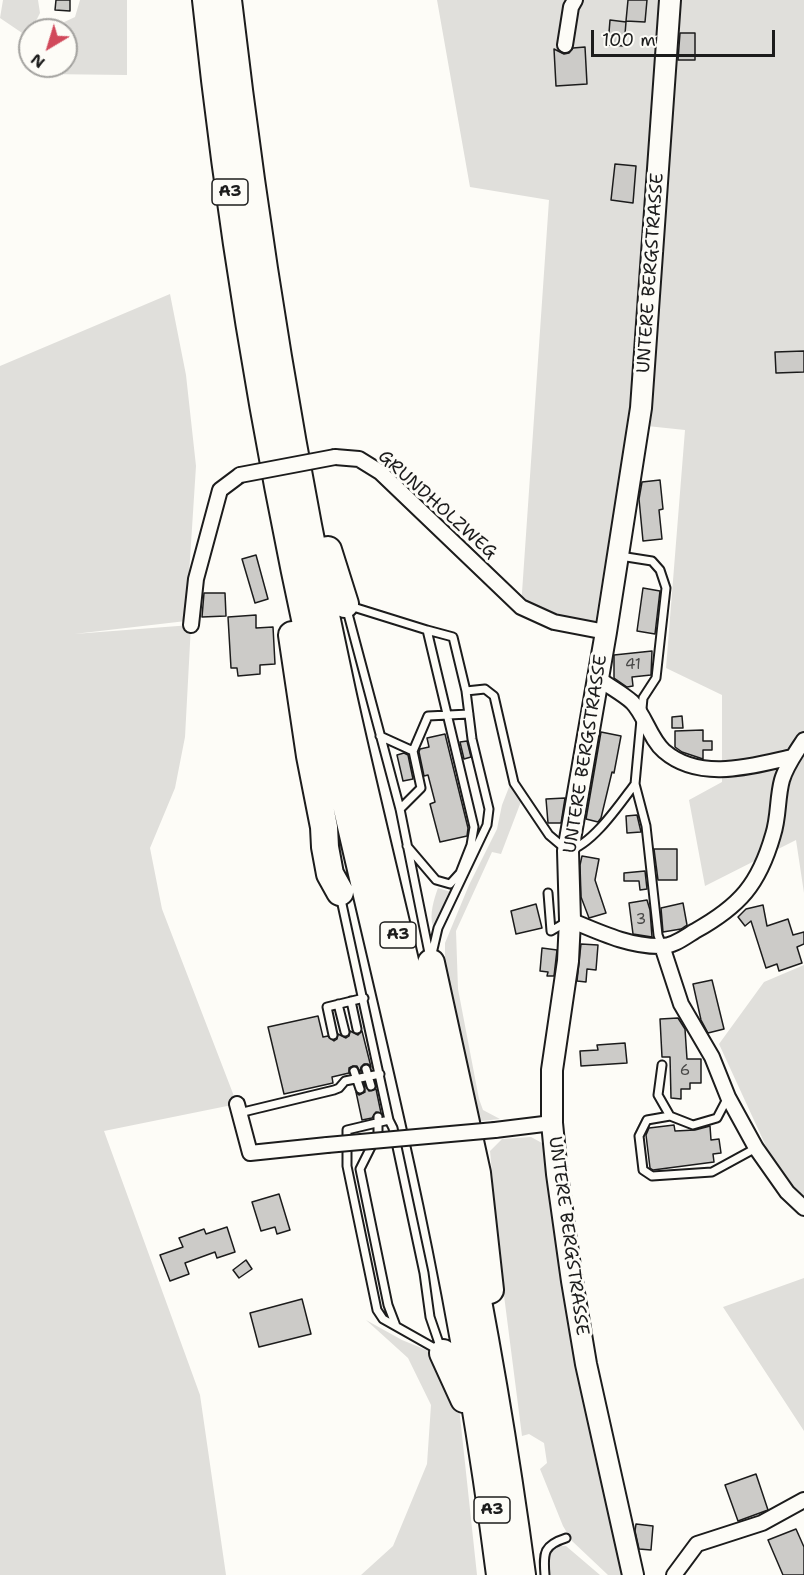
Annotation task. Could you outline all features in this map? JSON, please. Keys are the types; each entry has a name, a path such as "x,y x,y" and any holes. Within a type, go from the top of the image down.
{"highway":[{"name":"A3","path":"206,0 232,202 278,489 320,692 437,1205 481,1444 500,1575"},
{"name":"A3","path":"228,0 246,146 285,404 340,680 457,1194 507,1467 522,1575"},
{"path":"285,404 345,604"},
{"path":"278,489 292,634 302,700 330,874 340,892"},
{"path":"431,963 477,1173 507,1467"},
{"path":"443,1353 481,1444"}],"main road":[{"name":"UNTERE BERGSTRASSE","path":"633,1575 586,1364 562,1216 552,1124 553,1054 564,996 570,920 568,851 606,632 641,408 670,0"}],"street":[{"path":"565,45 575,0"},
{"name":"GRUNDHOLZWEG","path":"191,625 196,579 220,490 240,475 335,457 359,459 380,472 521,607 554,621 606,632"},
{"path":"598,678 633,702 664,751 689,766 724,770 792,757"},
{"path":"570,920 630,943 662,946 672,945 709,924 737,902 754,883 765,863 774,832 782,779 792,757 804,740"},
{"path":"662,946 681,1004 712,1057 728,1097 756,1148 788,1192 804,1208"},
{"path":"238,1109 250,1153 552,1124"},
{"path":"674,1575 697,1544 762,1522 804,1500"}],"lane":[{"path":"618,556 652,561 660,570 666,588 656,678 643,698 635,784 646,826 658,935 662,946"},
{"path":"345,604 453,637 466,691 472,740 489,809 487,825 438,928 431,963"},
{"path":"345,604 400,809 431,963"},
{"path":"407,846 436,880 450,884 460,873 471,846 474,827 427,630"},
{"path":"466,691 485,689 494,696 514,783 549,835 568,851 580,848 613,813 635,784"},
{"path":"400,809 421,788 413,751 428,716 469,714"},
{"path":"380,736 413,751"},
{"path":"340,892 424,1273 430,1317 443,1353"},
{"path":"548,893 551,931 570,920"},
{"path":"333,1035 327,1007 364,998"},
{"path":"351,1001 357,1029"},
{"path":"338,1004 345,1032"},
{"path":"662,1065 658,1095 670,1116"},
{"path":"238,1109 334,1090 339,1088 344,1078 367,1072 380,1074"},
{"path":"367,1072 371,1086"},
{"path":"356,1075 360,1089"},
{"path":"728,1097 717,1118 693,1125 670,1116 647,1120 639,1136 643,1170 652,1176 712,1172 756,1148"},
{"path":"378,1120 378,1133"},
{"path":"389,1120 367,1122 346,1130 347,1166 377,1310 383,1319 443,1353"},
{"path":"351,1185 378,1133 389,1120"},
{"path":"367,1122 396,1145"},
{"path":"360,1169 388,1305 396,1326"},
{"path":"545,1575 544,1559 547,1549 553,1542 566,1538"}],"shaded area":[{"path":"3,0 38,0 40,13 38,18 18,18 18,30 0,18"},
{"path":"80,0 127,0 127,75 78,74 78,18 73,18"},
{"path":"437,0 804,0 804,893 796,840 705,886 689,800 722,782 722,695 666,668 685,430 628,424 594,629 551,630 521,607 549,200 470,187"},
{"path":"170,294 186,375 196,466 186,621 74,634 191,625 185,737 175,788 150,848 162,909 237,1104 104,1131 200,1395 226,1575 0,1575 0,366"},
{"path":"511,782 522,799 501,854 492,852 456,931 458,989 479,1099 483,1110 500,1119 471,1122 445,972 445,943 469,885 497,829 502,805"},
{"path":"438,888 451,892 436,925 433,926 432,912"},
{"path":"804,965 804,1208 787,1192 719,1044 764,982"},
{"path":"531,1137 542,1143 545,1150 567,1311 588,1417 624,1575 608,1575 572,1541 563,1526 540,1469 547,1463 544,1443 529,1434 522,1436 501,1272 490,1151 502,1139"},
{"path":"804,1278 804,1431 723,1307"},
{"path":"366,1320 402,1340 436,1354 459,1407 477,1575 361,1575 393,1546 427,1464 431,1405 408,1358"},
{"path":"557,1546 566,1546 600,1575 548,1575 548,1559"}],"building":[{"path":"56,0 70,0 70,11 55,10"},
{"path":"628,0 647,0 645,22 626,21"},
{"path":"610,20 626,22 624,46 608,45"},
{"path":"680,33 695,33 695,60 678,60"},
{"path":"585,47 587,84 556,86 554,49 564,54 569,53 573,48"},
{"path":"615,164 636,166 633,203 611,200"},
{"path":"804,351 804,372 776,373 775,352"},
{"path":"660,480 663,509 659,510 662,539 643,541 639,499 642,482"},
{"path":"256,555 268,599 255,603 242,559"},
{"path":"643,588 660,591 655,634 637,631"},
{"path":"204,593 225,593 226,616 202,617"},
{"path":"256,615 256,628 273,627 275,664 260,665 260,674 238,676 237,668 231,668 228,617"},
{"path":"652,651 651,675 632,677 633,686 627,687 614,678 614,655"},
{"path":"682,716 683,728 672,728 672,717"},
{"path":"703,730 703,741 712,741 712,750 703,750 703,759 682,752 675,747 675,731"},
{"path":"601,732 621,736 614,773 612,772 601,818 598,822 586,819"},
{"path":"445,734 468,828 467,836 440,842 430,804 435,802 428,775 424,776 419,752 420,749 429,747 427,738"},
{"path":"467,741 471,757 464,759 460,742"},
{"path":"404,753 408,755 413,779 403,781 397,755"},
{"path":"565,798 561,823 548,823 546,799"},
{"path":"637,815 641,832 627,833 626,816"},
{"path":"654,849 677,849 677,880 658,880"},
{"path":"582,856 599,859 595,880 606,913 589,918 581,897"},
{"path":"645,871 647,889 640,890 639,881 624,881 624,873"},
{"path":"647,900 652,937 633,934 629,903"},
{"path":"683,903 687,925 681,929 663,932 661,908"},
{"path":"536,904 542,928 516,934 511,911"},
{"path":"763,905 767,926 788,919 793,935 804,932 804,944 797,947 802,963 779,971 777,964 766,968 751,921 745,926 738,917 746,909"},
{"path":"581,944 598,945 596,970 587,969 586,982 577,981"},
{"path":"542,948 557,950 554,976 547,976 548,972 540,971"},
{"path":"712,980 724,1029 708,1033 701,1020 693,984"},
{"path":"318,1016 323,1037 328,1036 334,1041 338,1034 346,1038 350,1031 358,1035 362,1031 371,1067 364,1064 360,1072 357,1066 353,1066 349,1068 349,1073 332,1077 333,1083 284,1094 268,1027"},
{"path":"678,1018 685,1029 687,1059 701,1059 701,1083 690,1083 690,1089 681,1089 681,1099 671,1098 670,1057 662,1057 660,1019"},
{"path":"625,1043 627,1063 581,1066 580,1051 598,1050 597,1045"},
{"path":"364,1083 369,1091 376,1089 381,1113 376,1112 372,1118 362,1120 356,1092 359,1095 365,1092"},
{"path":"674,1125 675,1131 695,1130 710,1126 711,1140 719,1139 721,1153 713,1154 714,1162 653,1170 650,1168 646,1135 649,1128"},
{"path":"279,1194 290,1230 277,1234 275,1227 261,1231 252,1202"},
{"path":"227,1227 235,1252 217,1258 215,1252 185,1263 189,1274 170,1281 160,1255 183,1247 179,1238 204,1229 206,1234"},
{"path":"246,1260 252,1269 239,1278 233,1270"},
{"path":"302,1299 311,1334 259,1347 250,1313"},
{"path":"756,1474 768,1510 738,1521 725,1485"},
{"path":"636,1524 653,1526 651,1550 639,1549 635,1531"},
{"path":"796,1529 804,1547 804,1575 783,1575 768,1540"}]}
